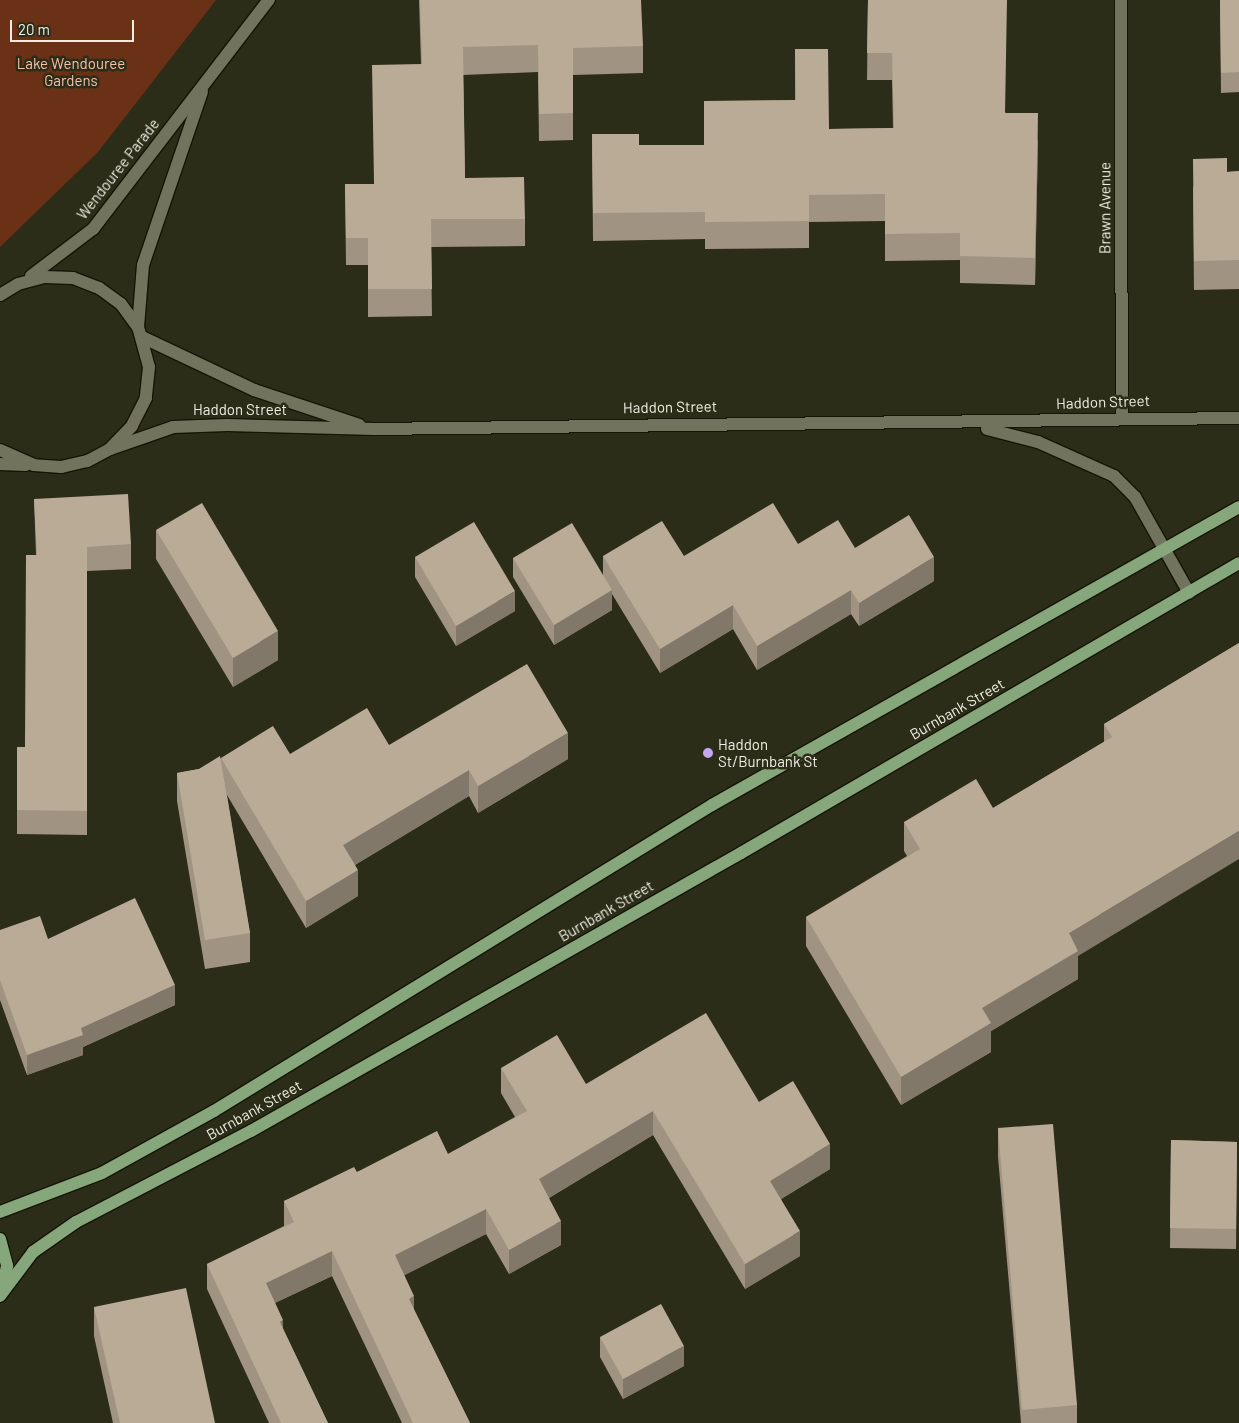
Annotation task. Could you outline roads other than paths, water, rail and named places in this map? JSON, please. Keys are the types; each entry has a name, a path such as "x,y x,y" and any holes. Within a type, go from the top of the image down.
{"main road":[{"name":"Burnbank Street","path":"0,1212 102,1173 214,1111 712,805 1239,507"},
{"name":"Burnbank Street","path":"0,1295 33,1252 76,1222 311,1097 1239,564"},
{"path":"0,1239 7,1266 0,1295"}],"street":[{"name":"Wendouree Parade","path":"18,284 93,230 269,0"},
{"name":"Brawn Avenue","path":"1121,0 1122,416"},
{"name":"Wendouree Parade","path":"140,332 143,264 206,80"},
{"path":"0,295 18,284 45,277 73,278 99,288 121,304 140,332 149,367 146,398 132,426 110,449 87,461 60,467 0,464"},
{"name":"Haddon Street","path":"140,332 254,390 374,429"},
{"name":"Haddon Street","path":"110,449 172,427 374,429 714,422 968,425 1122,416 1239,418"},
{"name":"Haddon Street","path":"968,425 1038,442 1114,476 1135,497 1189,593"},
{"path":"0,450 34,465"}],"place":[{"name":"Haddon St/Burnbank St","path":"708,753"}],"park label":[{"name":"Lake Wendouree Gardens","path":"71,72"}]}
